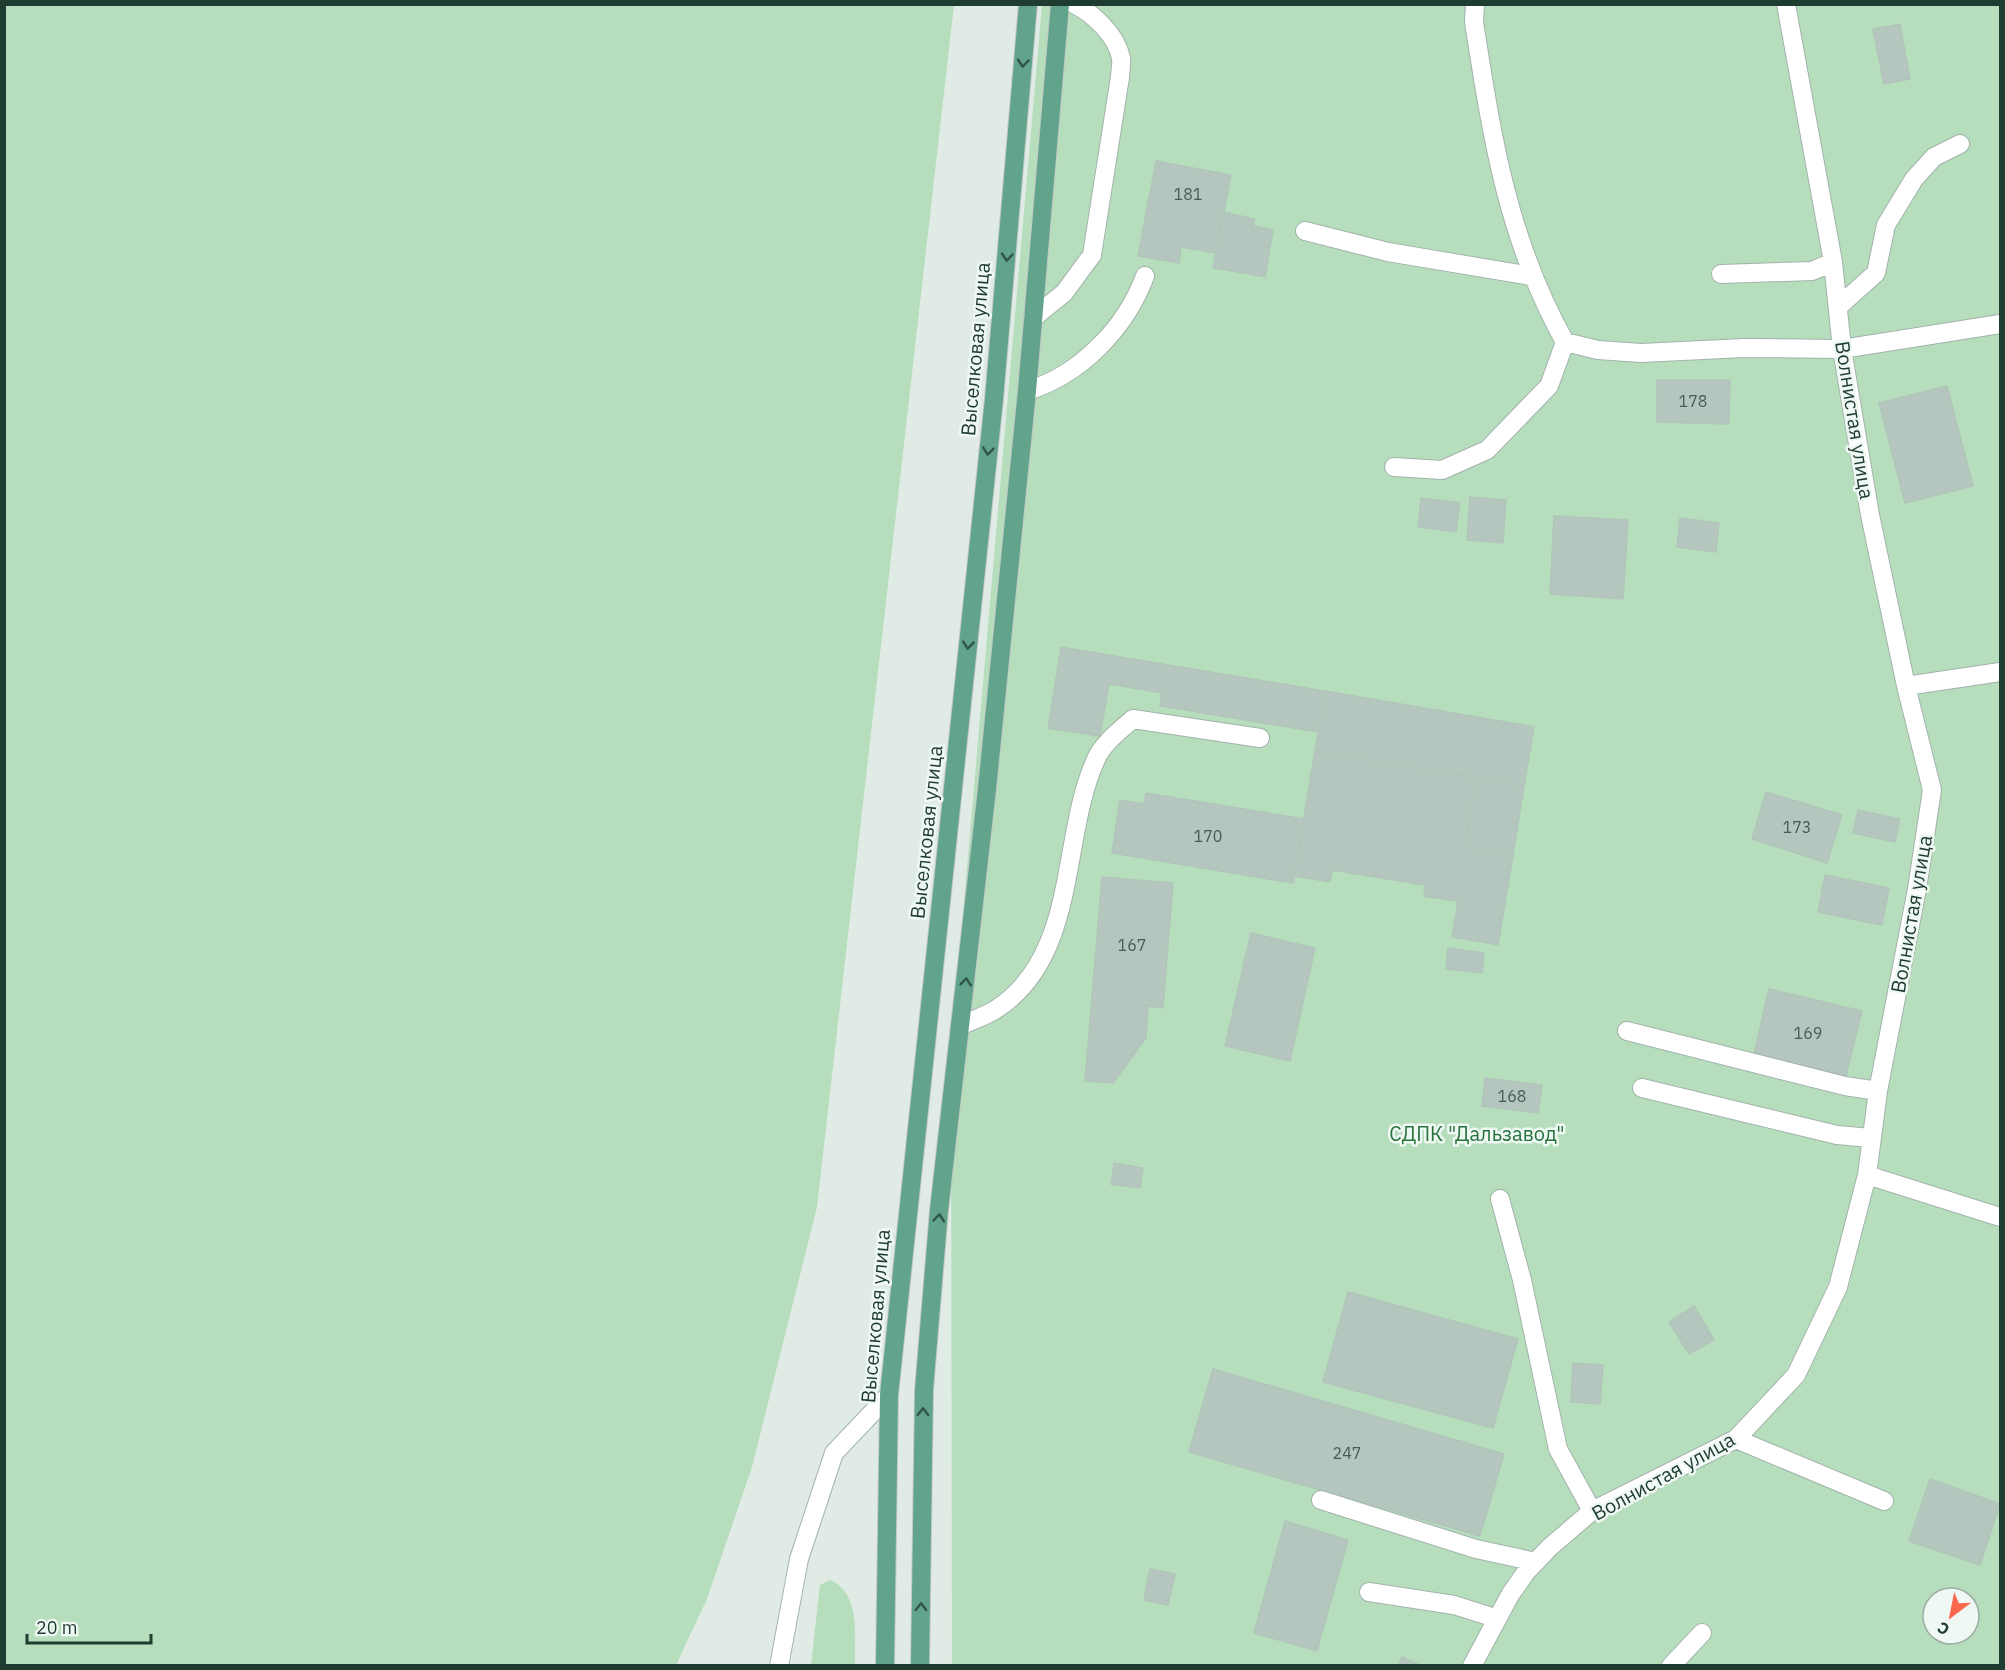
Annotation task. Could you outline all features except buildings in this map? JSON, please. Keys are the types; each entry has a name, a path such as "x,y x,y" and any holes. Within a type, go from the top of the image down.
{"main road":[{"name":"Выселковая улица","path":"885,1665 889,1395 994,399 1028,4"},
{"path":"920,1665 924,1390 939,1210 962,1025 1034,318 1060,4"}],"street":[{"path":"1034,318 1064,294 1092,255 1120,77 1121,57 1111,38 1090,12 1074,4"},
{"path":"1394,466 1442,470 1487,450 1549,386 1565,342 1532,276 1501,179 1474,22 1474,4"},
{"name":"Волнистая улица","path":"1472,1665 1495,1618 1536,1562 1593,1511 1736,1439 1796,1375 1838,1287 1867,1175 1878,1091 1917,889 1932,790 1906,686 1870,515 1842,349 1833,262 1786,4"},
{"path":"1838,307 1876,273 1886,225 1914,179 1934,157 1960,144"},
{"path":"1305,231 1388,252 1532,276"},
{"path":"1721,274 1812,271 1833,262"},
{"path":"1026,391 1063,374 1097,349 1129,312 1145,276"},
{"path":"1565,342 1598,350 1641,353 1744,348 1842,349 2001,324"},
{"path":"1906,686 2001,672"},
{"path":"962,1025 996,1010 1027,981 1044,954 1064,897 1084,799 1099,754 1118,732 1133,719 1260,738"},
{"path":"1627,1031 1845,1086 1878,1091"},
{"path":"1642,1088 1838,1135 1871,1138"},
{"path":"1867,1175 2001,1217"},
{"path":"1500,1199 1522,1280 1558,1449 1593,1511"},
{"path":"779,1665 799,1559 834,1453 889,1395"},
{"path":"1736,1439 1884,1501"},
{"path":"1322,1500 1476,1549 1536,1562"},
{"path":"1369,1593 1454,1605 1495,1618"},
{"path":"1671,1665 1702,1634"}],"green space":[{"path":"5,4 954,5 817,1207 752,1467 707,1599 676,1665 5,1665"},
{"name":"СДПК \"Дальзавод\"","path":"1042,5 2000,5 2000,1665 952,1665 951,1051"},
{"path":"830,1580 847,1595 852,1606 855,1629 855,1665 811,1665 820,1585"}]}
